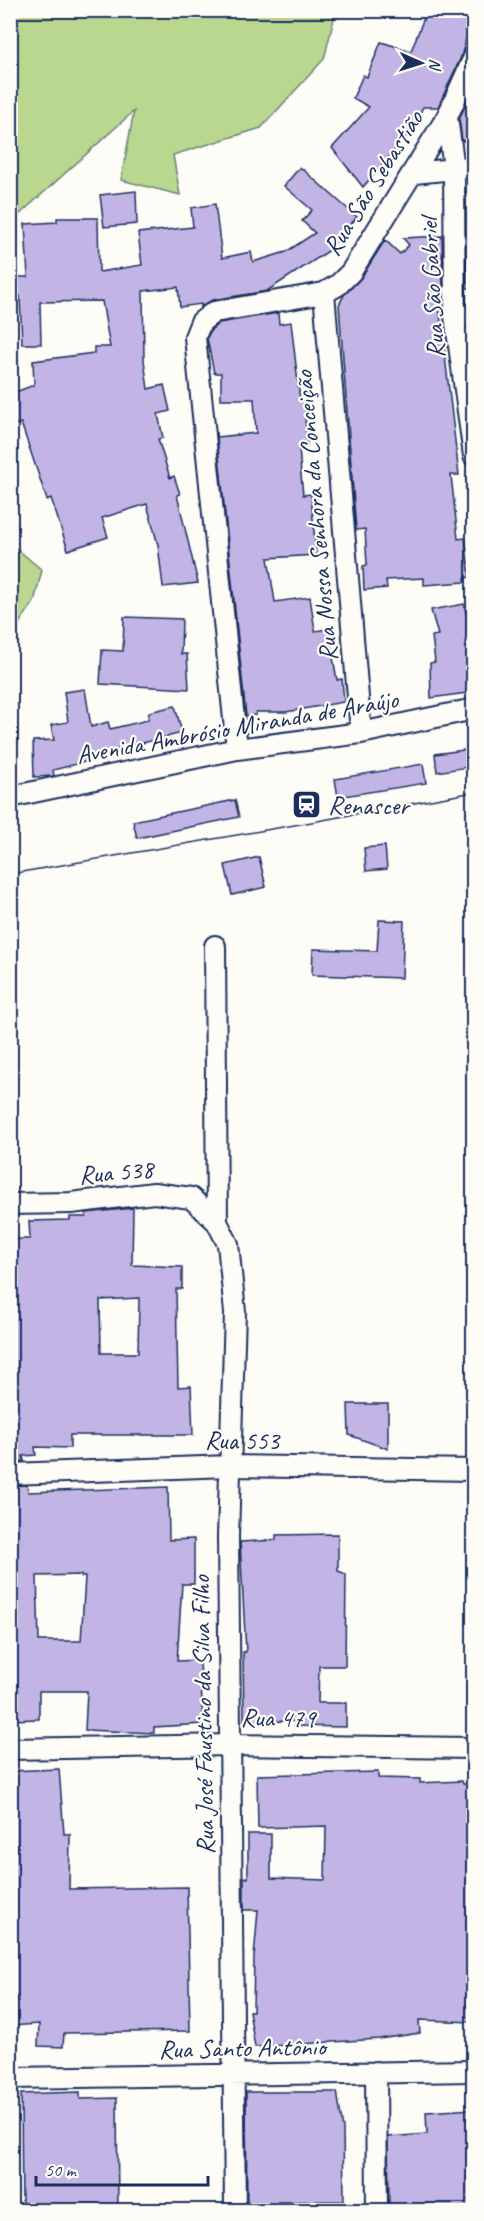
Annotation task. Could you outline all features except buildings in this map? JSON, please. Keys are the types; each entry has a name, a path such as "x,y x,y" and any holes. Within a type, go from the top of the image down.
{"street":[{"name":"Rua São Sebastião","path":"237,749 195,337 201,322 214,312 324,293 338,285 351,272 447,117 474,57"},
{"name":"Rua São Gabriel","path":"447,117 464,168 464,315 474,456"},
{"path":"414,173 464,168"},
{"name":"Rua Nossa Senhora da Conceição","path":"324,293 361,733"},
{"name":"Avenida Ambrósio Miranda de Araújo","path":"10,797 237,749 361,733 474,709"},
{"path":"215,946 217,1222"},
{"name":"Rua 538","path":"10,1204 71,1203 154,1193 191,1198 217,1222"},
{"name":"Rua José Faustino da Silva Filho","path":"217,1222 228,1244 235,1312 228,1537 235,2211"},
{"name":"Rua 553","path":"10,1474 230,1466 474,1470"},
{"name":"Rua 479","path":"10,1749 231,1745 474,1748"},
{"name":"Rua Santo Antônio","path":"10,2078 474,2071"},
{"path":"376,2072 377,2211"}],"green space":[{"path":"11,10 336,11 324,59 261,128 173,155 180,195 121,180 134,111 11,222"},
{"path":"11,544 42,570 34,602 11,635"}],"tram line":[{"path":"10,874 474,792"}],"place":[{"name":"Renascer","path":"307,805"}]}
